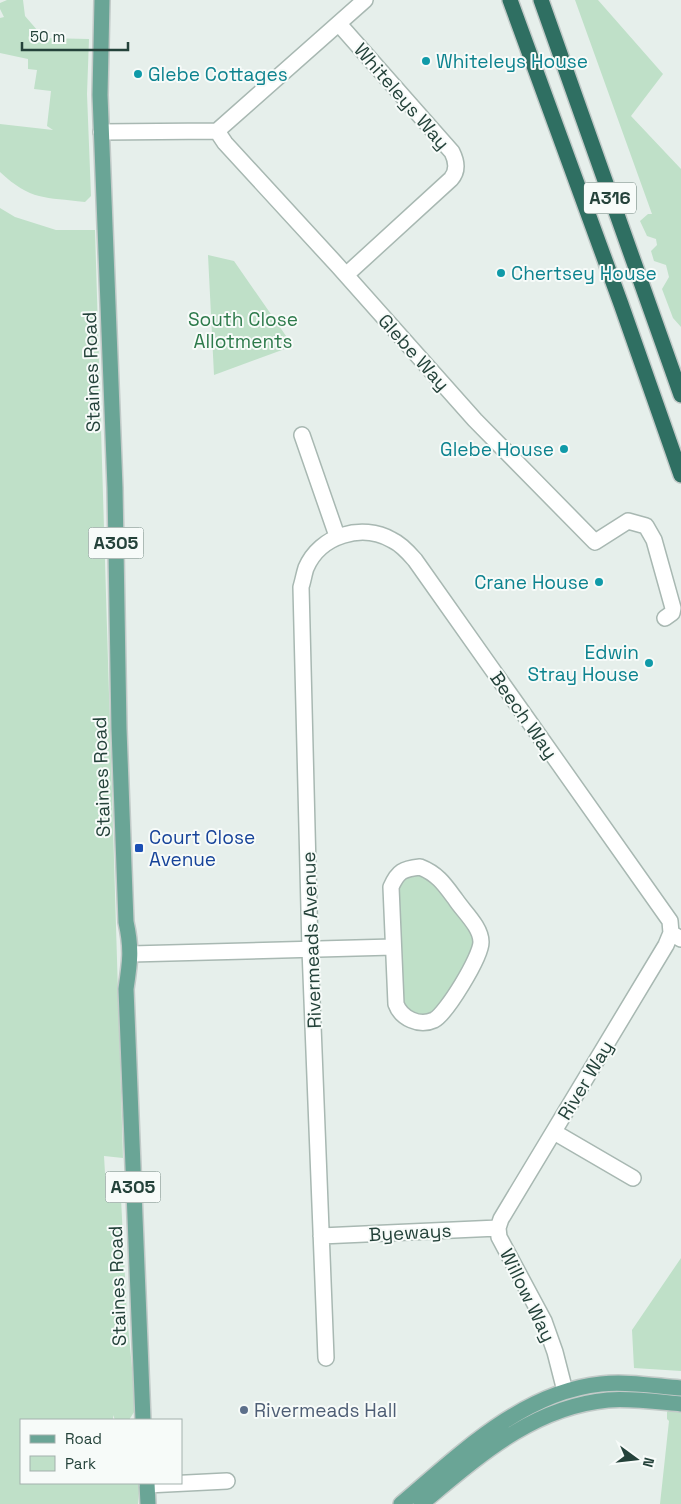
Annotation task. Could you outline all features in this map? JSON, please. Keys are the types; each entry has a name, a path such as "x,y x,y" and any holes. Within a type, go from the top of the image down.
{"highway":[{"name":"A316","path":"510,0 681,475"},
{"name":"A316","path":"541,0 681,395"}],"main road":[{"name":"A305","path":"101,132 102,0"},
{"name":"Staines Road","path":"101,132 115,488 119,729 126,922 131,954 126,989 143,1419"},
{"path":"401,1504 460,1454 506,1421 534,1405 565,1391 601,1384 633,1384 681,1388"},
{"path":"662,1402 664,1386"},
{"path":"565,1391 569,1407"},
{"path":"421,1504 506,1436 538,1418 569,1407 609,1400 681,1404"},
{"path":"147,1484 148,1504"}],"street":[{"path":"101,132 217,131 365,0"},
{"name":"Whiteleys Way","path":"339,24 452,152 456,160 455,174 451,179 346,276"},
{"name":"Glebe Way","path":"217,131 225,143 475,420 595,542 628,521 646,526 654,540 673,608 672,618"},
{"path":"302,434 337,536"},
{"name":"Beech Way","path":"337,536 354,532 374,533 392,540 416,560 670,921 676,936"},
{"name":"Rivermeads Avenue","path":"326,1358 310,949 301,587 306,567 319,550 337,536"},
{"path":"420,867 432,872 445,885 477,929 481,942 478,955 470,972 442,1014 434,1020 425,1022 411,1020 399,1012 396,1004 393,947 391,887 396,876 407,869 420,867"},
{"name":"River Way","path":"498,1228 501,1219 666,945 676,936"},
{"path":"131,954 393,947"},
{"path":"554,1132 633,1178"},
{"name":"Byeways","path":"321,1236 498,1228"},
{"name":"Willow Way","path":"498,1228 499,1237 544,1322 555,1352 565,1391"},
{"path":"182,1483 227,1482"}],"green space":[{"path":"7,0 23,0 25,16 44,38 89,39 87,94 91,196 85,202 49,198 30,193 0,172 0,124 53,130 47,126 51,91 34,89 37,70 28,69 28,59 0,53 0,18 4,17 0,9 0,3"},
{"path":"575,0 598,0 663,74 631,116 681,169 681,327 673,318 662,289 669,277 666,265 654,261 651,251 657,245 656,239 647,236 640,221 648,214 652,214"},
{"path":"0,208 15,217 56,230 95,230 123,1158 104,1156 105,1173 120,1179 127,1316 136,1409 130,1419 115,1419 113,1415 113,1419 20,1419 20,1484 140,1484 138,1504 0,1504"},
{"name":"South Close Allotments","path":"208,255 234,261 293,346 214,375"},
{"path":"432,872 481,942 434,1020 399,1012 396,876"},
{"path":"681,1258 681,1371 634,1368 632,1330"},
{"path":"671,1408 681,1409 681,1504 660,1504 669,1421 667,1419 667,1412"}],"place":[{"name":"Whiteleys House","path":"426,61"},
{"name":"Glebe Cottages","path":"138,74"},
{"name":"Chertsey House","path":"501,273"},
{"name":"Glebe House","path":"564,449"},
{"name":"Crane House","path":"599,582"},
{"name":"Edwin Stray House","path":"649,663"},
{"name":"Court Close Avenue","path":"139,848"},
{"name":"Rivermeads Hall","path":"244,1410"}]}
